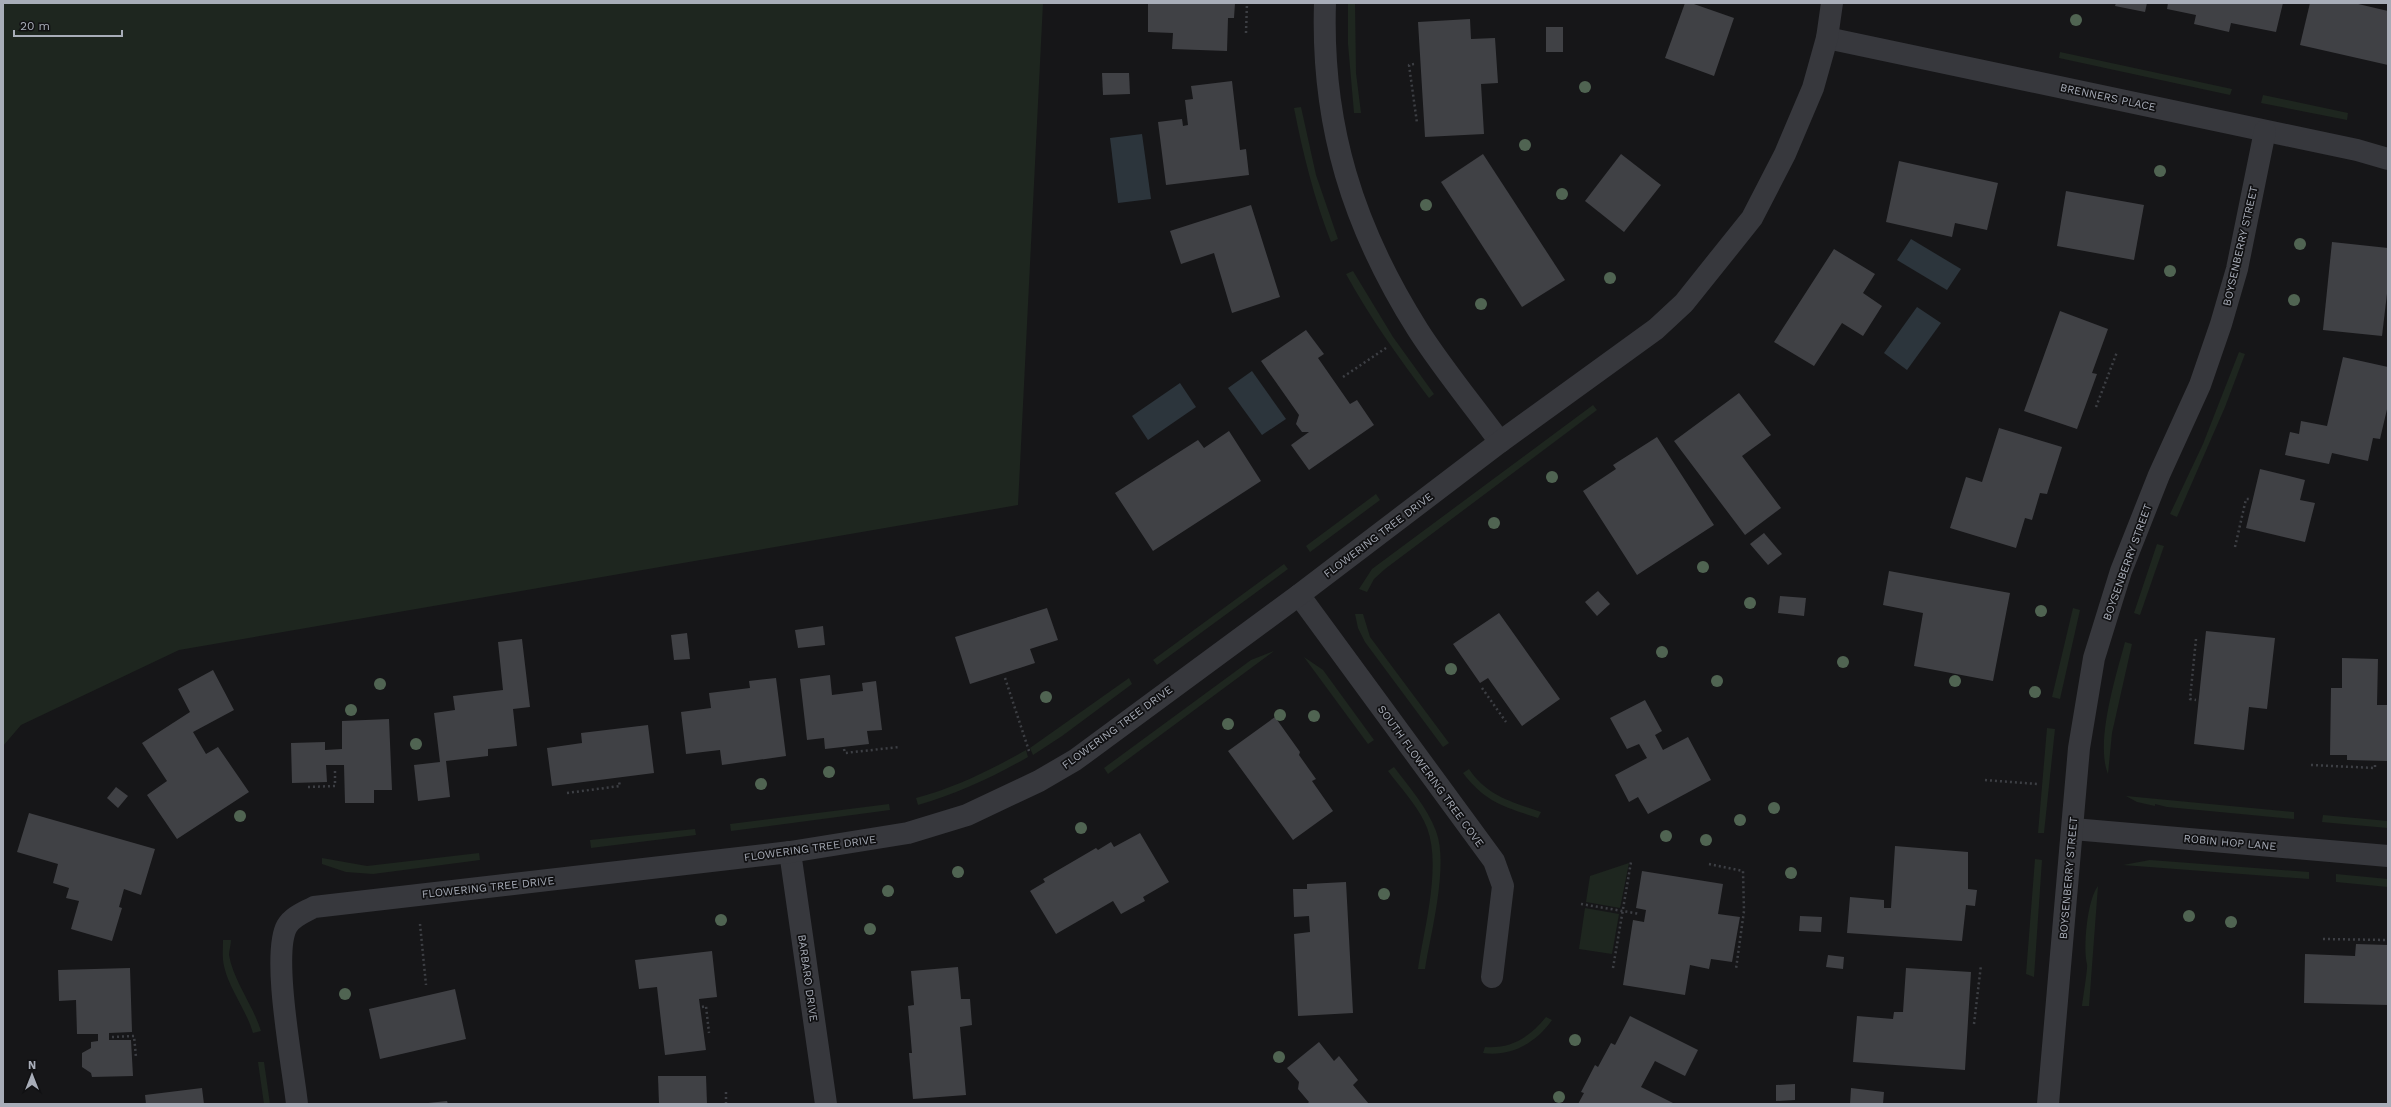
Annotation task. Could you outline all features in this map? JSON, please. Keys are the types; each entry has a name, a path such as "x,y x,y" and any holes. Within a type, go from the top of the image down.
{"street":[{"path":"1324,3 1324,41 1327,91 1341,165 1355,207 1372,244 1418,330 1500,442"},
{"name":"FLOWERING TREE DRIVE","path":"297,1104 282,983 281,950 287,926 296,917 314,907 790,852 867,841 940,825 968,815 1039,781 1075,760 1298,595 1500,442 1656,329 1684,303 1752,218 1768,190 1800,123 1813,88 1827,38 1832,3"},
{"name":"BRENNERS PLACE","path":"1827,38 2357,150 2388,159"},
{"name":"BOYSENBERRY STREET","path":"2048,1104 2082,720 2094,658 2121,571 2159,475 2200,385 2221,324 2237,269 2265,131"},
{"name":"SOUTH FLOWERING TREE COVE","path":"1298,595 1494,861 1503,886 1492,977"},
{"name":"ROBIN HOP LANE","path":"2073,829 2388,856"},
{"name":"BARBARO DRIVE","path":"790,852 826,1104"}],"path":[{"path":"1246,3 1246,33"},
{"path":"1414,64 1409,65 1417,123"},
{"path":"1343,377 1386,348"},
{"path":"2096,407 2117,352"},
{"path":"2235,547 2246,499 2251,499"},
{"path":"2196,639 2190,699 2196,700"},
{"path":"1005,678 1030,756"},
{"path":"1482,688 1506,722"},
{"path":"844,749 845,753 899,747"},
{"path":"2311,765 2375,768 2375,762"},
{"path":"308,787 335,786 335,770"},
{"path":"1985,780 2036,784"},
{"path":"567,793 620,786 619,782"},
{"path":"1613,968 1631,862"},
{"path":"1709,864 1743,871 1744,912 1736,969"},
{"path":"1581,904 1640,914"},
{"path":"419,919 426,986"},
{"path":"2322,939 2388,940"},
{"path":"1974,1024 1981,965"},
{"path":"702,1007 706,1006 709,1033"},
{"path":"112,1037 134,1036 136,1057"},
{"path":"726,1092 726,1104"}],"shaded area":[{"path":"3,3 1043,3 1018,505 179,650 21,725 3,746"},
{"path":"1348,3 1355,3 1356,73 1361,113 1354,113 1348,44"},
{"path":"2060,52 2232,89 2230,95 2059,58"},
{"path":"2263,95 2348,113 2347,120 2261,103"},
{"path":"1301,107 1316,175 1338,239 1331,242 1314,192 1301,142 1294,108"},
{"path":"1142,134 1151,199 1118,203 1110,138"},
{"path":"1911,239 1961,269 1947,290 1897,260"},
{"path":"1353,271 1393,337 1434,394 1429,398 1385,338 1355,290 1346,274"},
{"path":"1917,307 1941,323 1907,370 1884,353"},
{"path":"2239,352 2245,354 2225,407 2177,517 2170,514 2203,444"},
{"path":"1252,371 1286,419 1262,435 1228,388"},
{"path":"1180,383 1196,407 1148,440 1132,416"},
{"path":"1593,405 1597,410 1385,569 1374,579 1367,592 1359,589 1372,569"},
{"path":"1376,494 1380,500 1310,552 1306,546"},
{"path":"2157,544 2164,546 2140,615 2134,613"},
{"path":"1284,564 1288,569 1157,665 1153,660"},
{"path":"2073,608 2080,610 2060,699 2052,697"},
{"path":"1355,614 1363,614 1370,637 1449,743 1443,747 1365,642 1358,628"},
{"path":"2125,642 2132,644 2112,733 2108,774 2105,761 2105,727 2112,690"},
{"path":"1274,651 1108,774 1104,768 1251,660"},
{"path":"1304,657 1323,670 1374,740 1368,744"},
{"path":"1129,678 1132,684 1062,736 1033,755 1030,748"},
{"path":"2047,728 2055,729 2044,833 2038,833"},
{"path":"1026,750 1028,757 1002,771 961,790 918,805 916,798 972,778"},
{"path":"1394,767 1428,814 1436,831 1440,845 1441,862 1438,899 1425,969 1418,969 1431,894 1432,854 1430,837 1424,821 1416,808 1388,771"},
{"path":"1469,769 1484,786 1492,792 1510,801 1541,812 1538,818 1506,807 1488,798 1471,783 1463,773"},
{"path":"2126,796 2294,812 2294,819 2167,807 2155,804 2155,806 2137,802"},
{"path":"889,804 890,810 731,831 730,824"},
{"path":"2323,815 2388,821 2388,828 2322,822"},
{"path":"695,829 696,835 591,848 590,840"},
{"path":"479,853 480,860 373,874 346,872 322,864 322,858 367,866"},
{"path":"2035,859 2042,860 2034,977 2026,974"},
{"path":"2150,860 2309,872 2309,879 2123,865"},
{"path":"1629,863 1620,908 1586,902 1590,876"},
{"path":"2336,874 2388,879 2388,887 2336,882"},
{"path":"2098,886 2089,1006 2082,1006 2087,966 2085,947 2087,924 2091,902"},
{"path":"1585,908 1619,914 1612,954 1579,949"},
{"path":"223,940 231,940 229,955 231,964 261,1031 253,1033 226,974 223,963"},
{"path":"1546,1017 1552,1020 1531,1042 1522,1047 1503,1053 1483,1053 1485,1047 1512,1044 1527,1036"},
{"path":"258,1062 264,1062 270,1104 264,1104"}],"building":[{"path":"1148,3 1235,3 1234,18 1228,18 1227,51 1172,49 1173,33 1148,32"},
{"path":"1685,3 1691,3 1734,18 1714,76 1665,58"},
{"path":"2116,3 2147,3 2145,12 2115,6"},
{"path":"2168,3 2283,3 2276,32 2231,23 2229,32 2194,24 2196,15 2167,9"},
{"path":"2310,3 2354,3 2388,11 2388,65 2300,45"},
{"path":"1470,19 1471,39 1495,38 1498,83 1481,84 1484,134 1425,137 1418,22"},
{"path":"1546,27 1563,27 1563,52 1546,52"},
{"path":"1102,73 1129,73 1130,94 1103,95"},
{"path":"1232,81 1240,150 1246,149 1249,175 1166,185 1158,122 1182,119 1183,126 1188,125 1185,100 1193,99 1191,86"},
{"path":"1483,154 1565,280 1522,307 1441,182"},
{"path":"1621,154 1661,185 1624,232 1585,201"},
{"path":"1899,161 1998,183 1987,230 1955,223 1952,237 1886,222"},
{"path":"2066,191 2144,205 2134,260 2057,246"},
{"path":"1251,205 1280,297 1232,313 1214,253 1181,264 1170,231"},
{"path":"2332,242 2388,248 2388,285 2382,336 2323,330"},
{"path":"1834,249 1875,274 1863,293 1882,306 1863,336 1842,323 1814,366 1774,342"},
{"path":"2060,311 2108,329 2092,373 2097,374 2077,429 2024,411"},
{"path":"1306,330 1324,354 1318,358 1350,404 1357,400 1374,425 1309,470 1291,445 1309,432 1302,432 1296,424 1299,415 1261,361"},
{"path":"2343,357 2388,367 2388,405 2380,439 2373,438 2368,461 2332,453 2329,464 2285,455 2290,432 2299,434 2301,421 2327,426"},
{"path":"1739,393 1771,435 1742,456 1781,508 1745,535 1674,441"},
{"path":"1999,428 2062,447 2047,494 2040,493 2032,520 2025,518 2016,548 1950,528 1966,477 1982,482"},
{"path":"1229,431 1261,481 1153,551 1115,493 1198,440 1204,448"},
{"path":"1657,437 1714,525 1637,575 1583,491 1616,469 1613,465"},
{"path":"2260,469 2305,480 2300,500 2315,503 2305,542 2246,528"},
{"path":"1764,533 1782,554 1768,565 1750,544"},
{"path":"1889,571 2010,593 1993,681 1914,666 1923,613 1883,605"},
{"path":"1598,591 1610,604 1597,616 1585,602"},
{"path":"1780,596 1806,598 1804,616 1778,613"},
{"path":"1047,608 1058,640 1030,649 1035,663 970,684 955,637"},
{"path":"1499,613 1560,699 1522,726 1488,678 1480,683 1453,644"},
{"path":"823,626 825,645 798,648 795,630"},
{"path":"2206,631 2275,638 2267,709 2249,707 2244,750 2194,744"},
{"path":"687,633 690,659 674,660 671,635"},
{"path":"522,639 530,707 513,709 517,746 488,749 488,756 446,761 450,797 418,801 414,765 440,762 434,713 455,710 453,696 503,690 498,642"},
{"path":"2342,658 2378,659 2377,705 2388,705 2388,761 2347,760 2347,755 2330,755 2331,688 2342,688"},
{"path":"213,670 234,710 193,732 206,754 218,747 249,792 177,839 147,795 167,781 142,743 190,712 178,689"},
{"path":"830,675 832,695 863,691 862,683 876,681 882,730 867,731 869,744 825,749 824,738 807,740 800,679"},
{"path":"776,678 786,756 722,765 720,750 686,754 681,712 711,708 709,693 750,688 749,681"},
{"path":"1645,700 1662,731 1655,735 1663,750 1688,737 1711,780 1648,814 1638,797 1629,802 1615,775 1647,758 1639,744 1627,749 1610,718"},
{"path":"1275,717 1300,752 1299,755 1316,779 1312,781 1333,811 1293,840 1228,751"},
{"path":"389,719 392,790 374,790 374,803 345,803 344,765 326,765 327,782 292,783 291,743 325,742 325,750 342,749 342,721"},
{"path":"648,725 654,773 552,786 547,748 582,743 581,733"},
{"path":"116,787 128,796 118,808 107,798"},
{"path":"29,813 155,849 141,895 124,889 119,907 122,908 112,941 71,929 79,901 66,898 69,888 53,883 58,864 17,852"},
{"path":"1140,833 1169,882 1143,897 1145,901 1121,914 1113,901 1056,934 1030,891 1045,882 1043,879 1096,848 1098,850 1111,842 1114,847"},
{"path":"1895,846 1968,852 1968,889 1977,890 1975,906 1966,905 1962,941 1847,933 1850,897 1884,900 1884,908 1891,908"},
{"path":"1642,871 1723,884 1718,914 1740,917 1732,962 1711,959 1709,969 1690,965 1685,995 1623,985 1633,920 1644,922 1646,910 1636,908"},
{"path":"1346,882 1353,1013 1298,1016 1294,934 1310,932 1309,916 1294,917 1293,889 1307,889 1307,884"},
{"path":"1800,916 1822,917 1821,932 1799,931"},
{"path":"2356,944 2388,945 2388,1005 2304,1003 2305,954 2355,956"},
{"path":"712,951 717,997 699,999 706,1050 665,1055 657,987 639,989 635,960"},
{"path":"1828,955 1844,957 1843,969 1826,967"},
{"path":"958,967 961,999 970,999 972,1025 960,1027 966,1095 913,1099 909,1053 912,1053 908,1006 914,1005 911,971"},
{"path":"130,968 132,1032 109,1033 109,1040 131,1040 133,1076 92,1077 91,1073 82,1067 82,1053 91,1048 91,1042 98,1041 98,1034 77,1034 76,1000 59,1001 58,970"},
{"path":"1906,968 1971,972 1965,1070 1853,1062 1857,1016 1893,1019 1894,1012 1903,1012"},
{"path":"455,989 466,1039 380,1059 369,1009"},
{"path":"1630,1016 1698,1050 1685,1076 1655,1061 1641,1087 1675,1104 1578,1104 1584,1093 1581,1092 1595,1065 1598,1067 1611,1043 1615,1045"},
{"path":"1319,1042 1334,1061 1339,1056 1358,1080 1353,1085 1369,1104 1307,1104 1309,1102 1298,1089 1299,1082 1287,1068"},
{"path":"658,1076 706,1076 707,1104 659,1104"},
{"path":"1795,1084 1795,1100 1776,1101 1776,1085"},
{"path":"202,1088 204,1104 146,1104 145,1095"},
{"path":"1851,1088 1884,1092 1883,1104 1850,1104"},
{"path":"447,1101 448,1104 428,1104 428,1103"}]}
